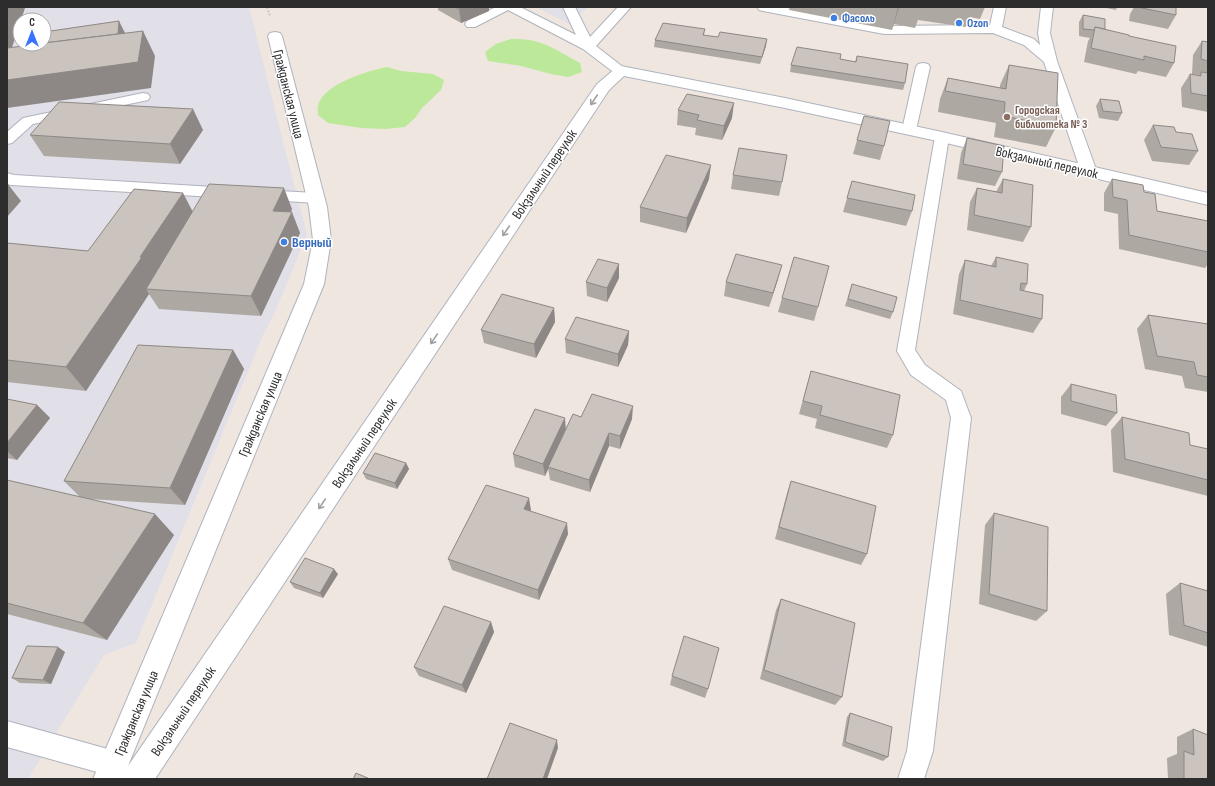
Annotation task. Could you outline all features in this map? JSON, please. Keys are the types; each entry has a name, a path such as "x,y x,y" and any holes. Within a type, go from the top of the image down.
{"street":[{"name":"Гражданская улица","path":"111,771 314,284 322,240 315,198 275,36"},
{"name":"Вокзальный переулок","path":"137,779 603,87 621,71 785,103 942,137 1208,199"}],"lane":[{"path":"471,24 506,7"},
{"path":"511,7 588,46 621,71"},
{"path":"570,7 588,46"},
{"path":"588,46 625,7"},
{"path":"763,7 884,30 995,29 1029,42 1050,61"},
{"path":"995,29 1000,7"},
{"path":"1047,7 1044,33 1050,61 1089,172"},
{"path":"909,130 923,67"},
{"path":"7,140 28,120 143,97"},
{"path":"911,779 920,751 961,418 954,396 918,370 906,351 942,137"},
{"path":"7,178 11,180 315,198"},
{"path":"7,734 111,771"}],"shaded area":[{"path":"7,7 249,7 307,235 274,314 263,335 136,643 104,655 28,779 7,779"},
{"path":"536,7 588,7 569,24"}],"green space":[{"path":"511,39 531,40 547,45 580,63 582,72 568,77 521,66 488,61 485,52 496,44"},
{"path":"387,67 401,71 433,74 444,80 441,90 405,127 385,129 361,128 328,123 318,115 318,107 322,98 328,91 358,75"}],"building":[{"path":"1137,7 1176,7 1176,15"},
{"path":"1083,15 1105,19 1105,29 1095,27 1094,30 1083,29"},
{"path":"119,21 118,34 52,42 52,31"},
{"path":"663,23 705,29 703,35 718,37 720,32 767,39 762,57 655,40"},
{"path":"1095,27 1176,46 1174,63 1144,56 1144,60 1091,48"},
{"path":"143,31 138,62 7,80 7,48 12,47 12,52 52,52 52,42"},
{"path":"1202,41 1208,42 1208,61 1201,59"},
{"path":"797,47 841,54 840,59 856,62 857,56 908,64 905,83 791,65"},
{"path":"1009,65 1058,73 1056,127 1004,116 1005,102 945,91 948,78 1006,89"},
{"path":"1201,72 1208,73 1208,96 1191,93 1190,74 1201,76"},
{"path":"687,94 734,103 724,126 697,120 699,115 678,110"},
{"path":"1100,99 1119,101 1122,113 1103,111"},
{"path":"59,102 193,109 170,144 30,135"},
{"path":"864,116 890,121 884,146 857,140"},
{"path":"1153,125 1174,127 1176,132 1192,134 1198,151 1161,147"},
{"path":"967,138 1004,146 1002,172 963,164"},
{"path":"739,148 787,155 782,182 733,175"},
{"path":"666,155 711,165 687,218 640,207"},
{"path":"1003,179 1033,185 1031,227 974,215 977,188 1002,193"},
{"path":"1112,179 1143,185 1144,192 1155,194 1157,211 1208,221 1208,252 1129,235 1127,200 1113,197"},
{"path":"852,181 915,195 912,211 847,198"},
{"path":"209,184 284,188 273,211 292,212 251,296 146,289"},
{"path":"134,189 183,193 140,257 142,257 66,367 7,360 7,243 88,251"},
{"path":"736,254 782,265 773,293 726,282"},
{"path":"794,257 829,266 818,307 782,298"},
{"path":"996,257 1028,264 1027,284 1021,283 1020,290 1043,295 1042,319 960,300 965,260 996,267"},
{"path":"598,259 619,264 607,288 586,282"},
{"path":"852,284 897,297 893,312 848,299"},
{"path":"502,294 554,308 534,344 481,330"},
{"path":"1148,315 1208,324 1208,377 1197,375 1194,362 1157,356"},
{"path":"576,317 629,331 618,354 565,339"},
{"path":"138,345 233,350 170,488 64,481"},
{"path":"811,371 900,395 893,435 820,415 822,406 803,401"},
{"path":"1071,384 1116,395 1117,413 1071,401"},
{"path":"592,394 633,406 620,436 609,433 589,480 548,467 573,414 581,417"},
{"path":"7,399 37,405 7,443"},
{"path":"535,409 565,418 543,464 513,454"},
{"path":"1122,417 1189,433 1190,445 1208,449 1208,480 1125,459"},
{"path":"375,453 406,463 395,483 363,473"},
{"path":"7,480 155,514 83,623 7,603"},
{"path":"791,481 876,506 867,554 779,527"},
{"path":"486,485 529,498 524,509 567,523 538,590 448,559"},
{"path":"994,513 1048,527 1047,611 989,594"},
{"path":"305,558 334,569 320,593 290,582"},
{"path":"1180,583 1208,591 1208,633 1184,625"},
{"path":"781,599 855,623 842,697 764,670"},
{"path":"444,606 491,622 462,685 414,667"},
{"path":"684,636 719,648 708,689 672,676"},
{"path":"27,646 58,647 43,680 12,678"},
{"path":"850,713 892,727 888,757 845,742"},
{"path":"510,723 557,740 543,779 487,779"},
{"path":"1193,729 1208,735 1208,779 1184,779 1184,751 1194,755"},
{"path":"356,773 370,779 353,779"}],"place":[{"name":"Фасоль","path":"834,18"},
{"name":"Ozon","path":"959,23"},
{"name":"Городская библиотека № 3","path":"1007,117"},
{"name":"Верный","path":"284,242"}]}
